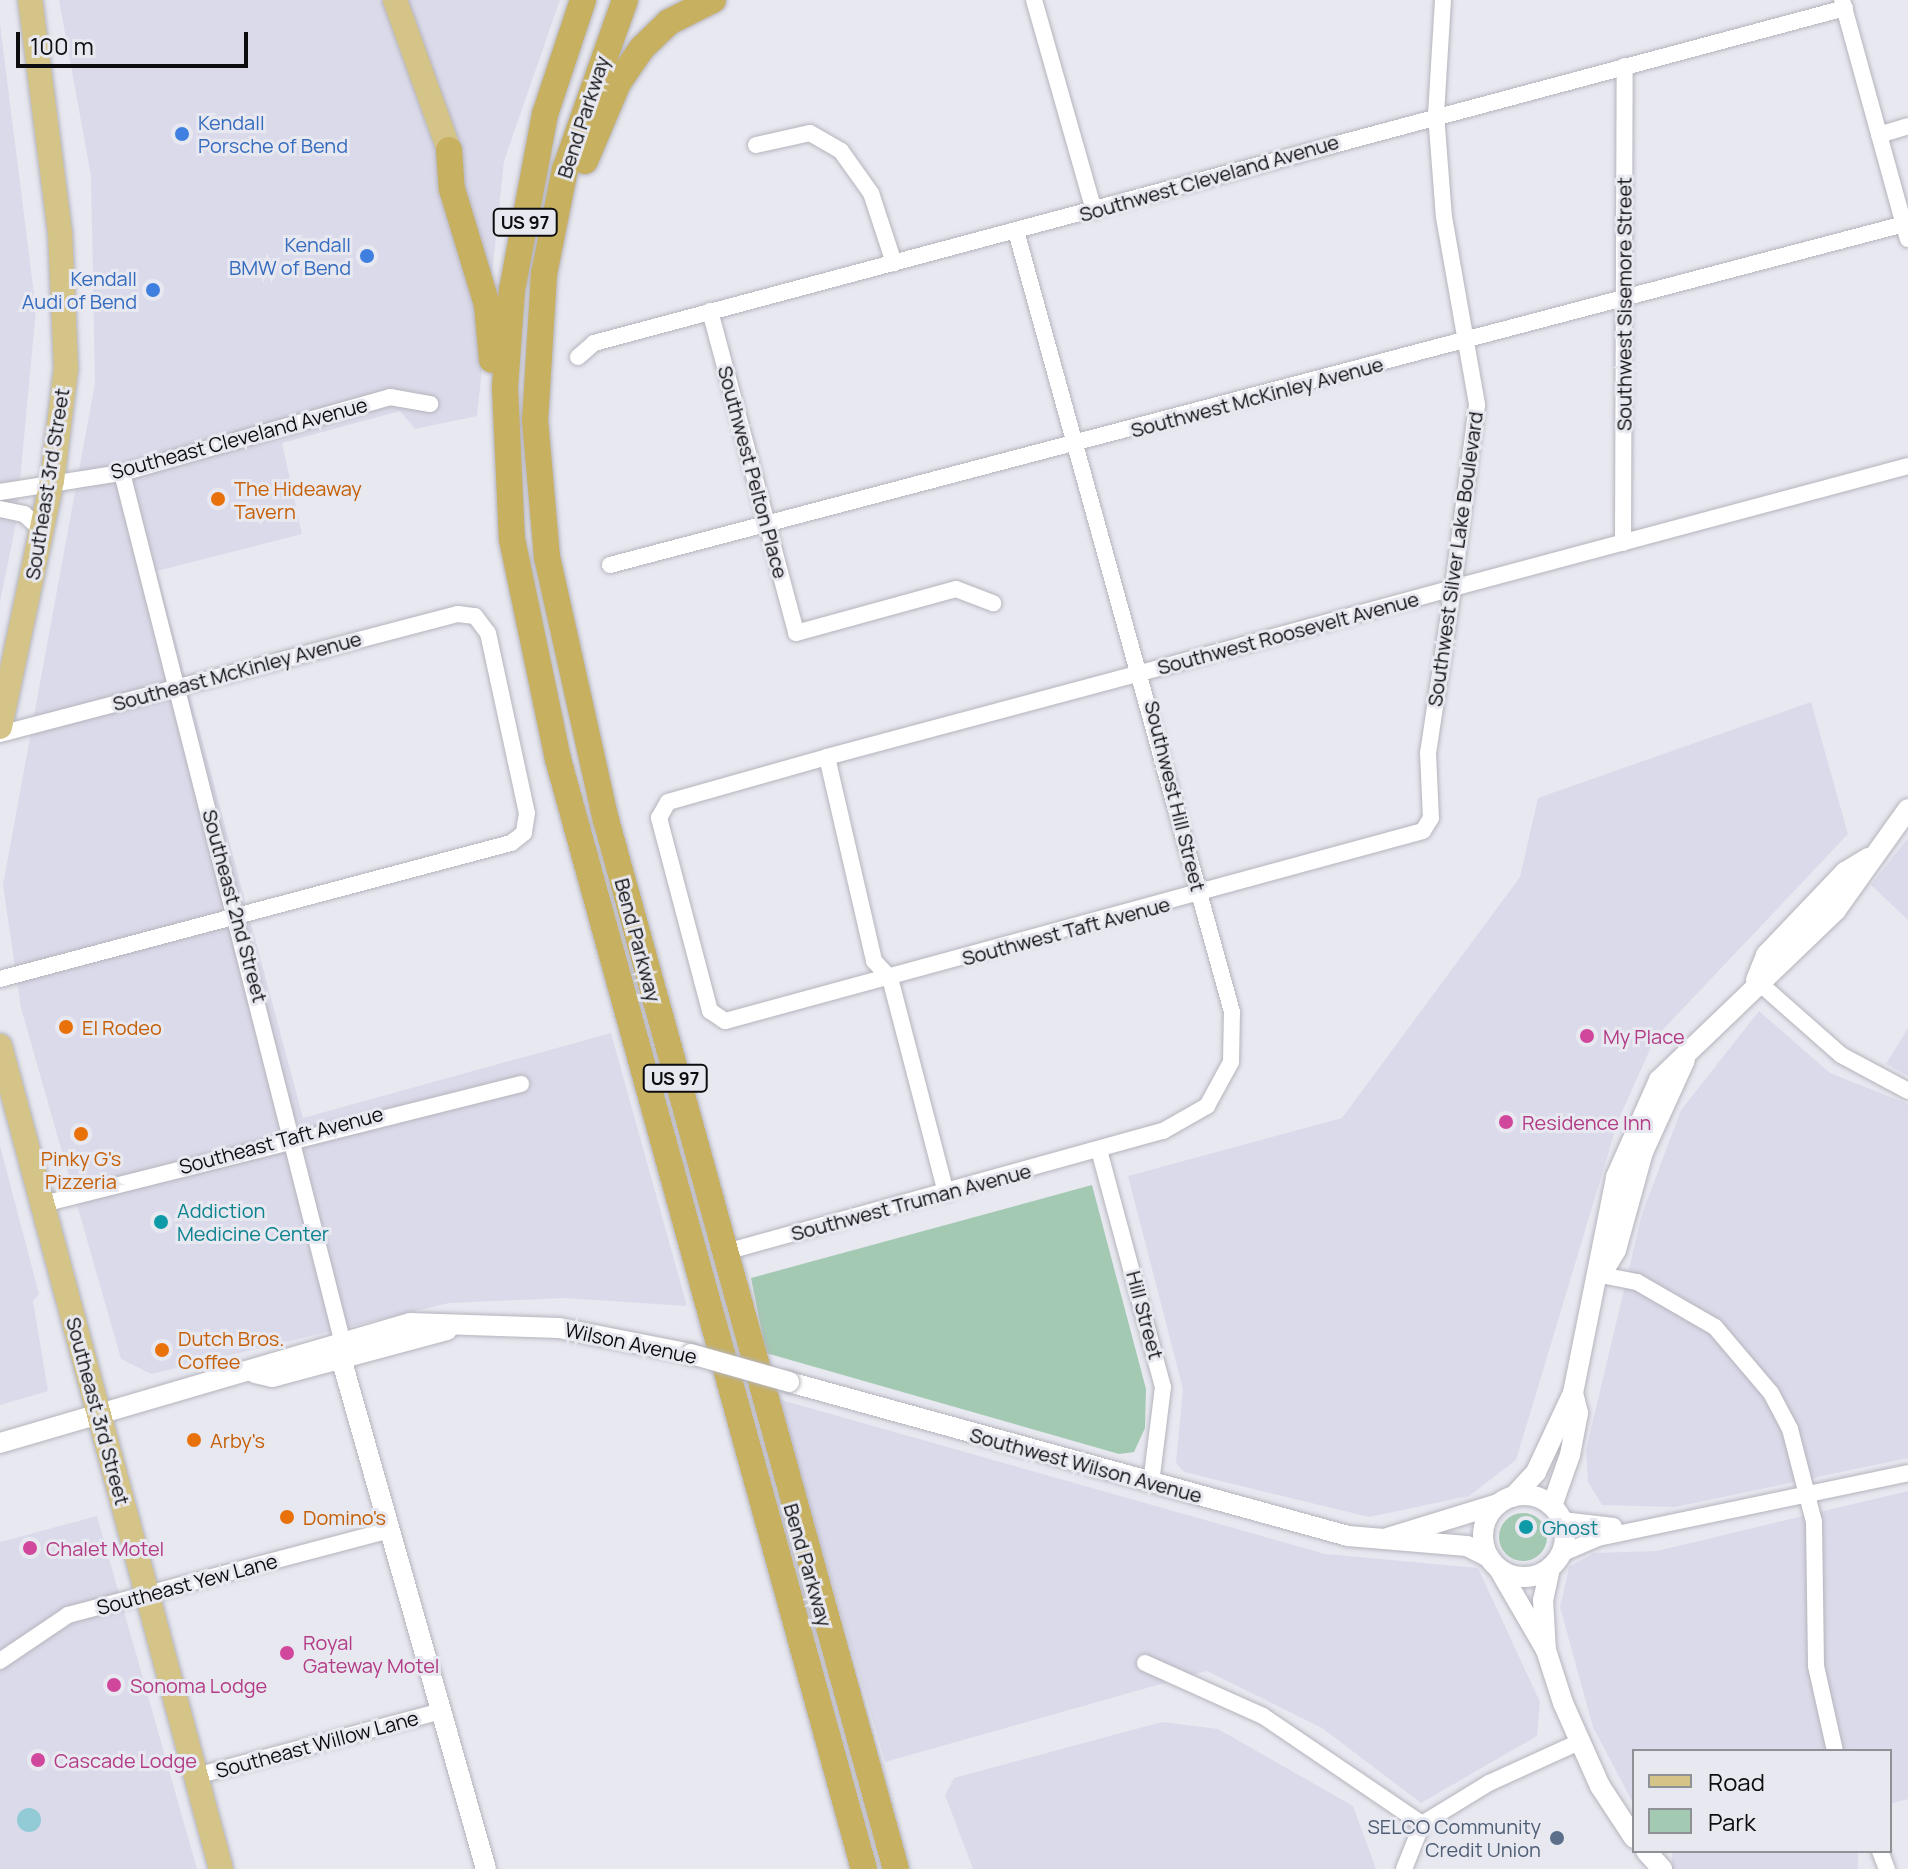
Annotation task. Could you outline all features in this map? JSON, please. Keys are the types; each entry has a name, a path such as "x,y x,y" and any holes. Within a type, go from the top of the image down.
{"highway":[{"name":"Bend Parkway","path":"583,0 545,114 512,290 505,451 520,588 551,734 864,1869"},
{"name":"Bend Parkway","path":"625,0 565,169 544,274 535,420 549,572 588,752 722,1253 896,1869"},
{"path":"544,274 618,83 669,22 713,0"},
{"path":"449,150 452,189 487,305 505,451"}],"main road":[{"name":"Southeast 3rd Street","path":"0,727 52,481 66,368 66,299 30,0"},
{"path":"395,0 449,150"},
{"name":"Southeast 3rd Street","path":"0,1046 196,1776 216,1868"}],"street":[{"path":"1034,0 1094,211"},
{"name":"Southwest Silver Lake Boulevard","path":"1423,831 1431,818 1428,753 1477,405 1463,342 1436,114 1443,0"},
{"path":"1844,4 1906,232"},
{"name":"Southwest Cleveland Avenue","path":"578,357 594,343 1094,211 1436,114 1625,66 1844,4"},
{"name":"Southwest Sisemore Street","path":"1623,543 1625,66"},
{"path":"1879,135 1908,126"},
{"path":"756,145 810,133 841,151 871,193 894,263"},
{"name":"Southwest Hill Street","path":"1016,231 1144,672 1234,1023 1228,1073 1190,1118 1099,1150"},
{"name":"Southwest McKinley Avenue","path":"610,565 769,528 1624,297 1906,232"},
{"name":"Southwest Pelton Place","path":"710,311 796,633 956,589 993,603"},
{"name":"Southeast Cleveland Avenue","path":"0,492 52,481 122,473 390,397 430,404"},
{"name":"Southwest Roosevelt Avenue","path":"710,1011 659,818 668,802 1908,466"},
{"name":"Southeast 2nd Street","path":"122,473 238,915 385,1531 486,1869"},
{"path":"0,509 24,514 42,530"},
{"name":"Southeast McKinley Avenue","path":"0,734 458,614 475,616 488,633 527,813 524,833 511,843 238,915"},
{"path":"827,757 874,961 890,978 946,1193"},
{"path":"1632,1835 1579,1742 1546,1650 1494,1563 1483,1534 1507,1500 1536,1472 1573,1393 1601,1275 1606,1215 1628,1143 1659,1080 1687,1057 1756,980 1766,955 1845,872 1868,858 1908,809"},
{"name":"Southwest Taft Avenue","path":"710,1011 725,1021 1423,831"},
{"path":"0,979 238,915"},
{"path":"1756,980 1830,1048 1908,1091"},
{"name":"Southeast Taft Avenue","path":"43,1204 293,1137 521,1084"},
{"name":"Southwest Truman Avenue","path":"722,1253 1099,1150"},
{"name":"Hill Street","path":"1099,1150 1163,1387 1151,1483"},
{"path":"1601,1275 1637,1282 1715,1327 1771,1393 1809,1497 1816,1666 1835,1749"},
{"name":"Wilson Avenue","path":"342,1349 447,1321 596,1333 691,1354 789,1382"},
{"name":"Wilson Avenue","path":"0,1443 255,1373 272,1377 342,1349 470,1323"},
{"name":"Southwest Wilson Avenue","path":"789,1382 1348,1536 1467,1546 1494,1563"},
{"path":"1546,1650 1543,1600 1556,1561 1557,1513 1578,1413 1573,1393"},
{"path":"1494,1563 1525,1577 1598,1538 1809,1497 1908,1473"},
{"path":"1507,1500 1557,1513 1647,1529"},
{"name":"Southwest Wilson Avenue","path":"1384,1539 1507,1500"},
{"name":"Southeast Yew Lane","path":"0,1661 68,1615 385,1531"},
{"path":"1145,1663 1263,1716 1422,1824"},
{"name":"Southeast Willow Lane","path":"196,1776 438,1712"},
{"path":"1404,1869 1422,1824 1489,1783 1579,1742"},
{"path":"1648,1853 1662,1869"}],"shaded area":[{"path":"59,0 560,0 504,161 477,416 415,429 400,411 282,443 302,534 157,571 303,1118 611,1033 687,1306 564,1298 449,1303 151,1374 121,1359 21,1008 3,885 95,383 91,176"},
{"path":"0,24 36,310 16,523 0,602"},
{"path":"1811,702 1848,834 1655,1038 1618,1121 1516,1460 1469,1496 1369,1517 1184,1472 1176,1463 1183,1389 1128,1176 1342,1118 1520,877 1538,798"},
{"path":"1908,838 1908,920 1871,885"},
{"path":"1759,1011 1830,1073 1908,1104 1908,1458 1675,1507 1602,1505 1588,1482 1586,1450 1642,1214 1681,1110"},
{"path":"1908,1028 1908,1076 1886,1064"},
{"path":"0,1146 39,1294 33,1301 48,1391 0,1405"},
{"path":"778,1399 1325,1554 1478,1568 1540,1702 1537,1736 1421,1803 1322,1728 1207,1671 885,1762"},
{"path":"1908,1491 1908,1799 1892,1803 1892,1749 1632,1749 1632,1801 1593,1727 1560,1607 1569,1567 1594,1553 1657,1551"},
{"path":"97,1516 197,1869 0,1869 0,1542"},
{"path":"1162,1722 1218,1729 1353,1806 1376,1869 973,1869 945,1795 954,1778"},
{"path":"1672,1853 1858,1853 1858,1869 1672,1869"}],"green space":[{"path":"1092,1185 1146,1389 1145,1428 1134,1452 1119,1454 766,1353 751,1278"},
{"path":"1523,1513 1540,1520 1547,1537 1540,1554 1523,1561 1506,1554 1499,1537 1506,1520"}],"water":[{"path":"29,1808 40,1815 41,1820 34,1831 29,1832 18,1825 17,1820 24,1809"}],"place":[{"name":"Kendall Porsche of Bend","path":"182,134"},
{"name":"Kendall BMW of Bend","path":"367,256"},
{"name":"Kendall Audi of Bend","path":"153,290"},
{"name":"The Hideaway Tavern","path":"218,499"},
{"name":"El Rodeo","path":"66,1027"},
{"name":"My Place","path":"1587,1036"},
{"name":"Residence Inn","path":"1506,1122"},
{"name":"Pinky G's Pizzeria","path":"81,1134"},
{"name":"Addiction Medicine Center","path":"161,1222"},
{"name":"Dutch Bros. Coffee","path":"162,1350"},
{"name":"Arby's","path":"194,1440"},
{"name":"Domino's","path":"287,1517"},
{"name":"Ghost","path":"1526,1527"},
{"name":"Chalet Motel","path":"30,1548"},
{"name":"Royal Gateway Motel","path":"287,1653"},
{"name":"Sonoma Lodge","path":"114,1685"},
{"name":"Cascade Lodge","path":"38,1760"},
{"name":"SELCO Community Credit Union","path":"1557,1838"}]}
